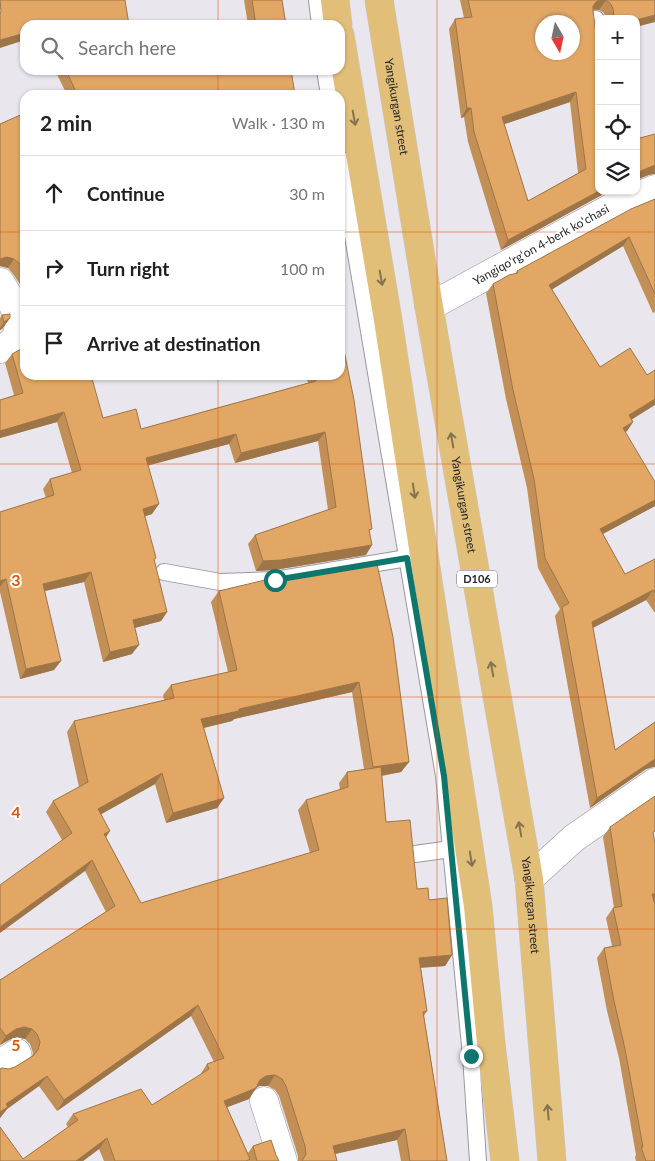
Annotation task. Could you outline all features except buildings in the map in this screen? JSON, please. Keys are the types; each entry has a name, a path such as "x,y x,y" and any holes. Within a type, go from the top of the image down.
{"main road":[{"path":"335,0 337,20"},
{"name":"Yangikurgan street","path":"380,0 429,306 529,879 552,1161"},
{"path":"345,65 388,320 478,906 505,1161"}],"street":[{"name":"Yangiqoʻrgʻon 4-berk koʻchasi","path":"429,306 617,197 655,189"},
{"path":"0,282 16,312 20,327 16,338 0,349"},
{"path":"529,879 574,838 655,782"},
{"path":"264,1101 283,1161"}],"lane":[{"path":"316,0 319,20"},
{"path":"326,75 328,90"},
{"path":"345,189 444,776 471,1056 478,1161"},
{"path":"164,572 220,582 275,580 407,558"},
{"path":"415,854 451,848"}],"route":[{"path":"275,580 407,558 444,776 471,1056"}]}
